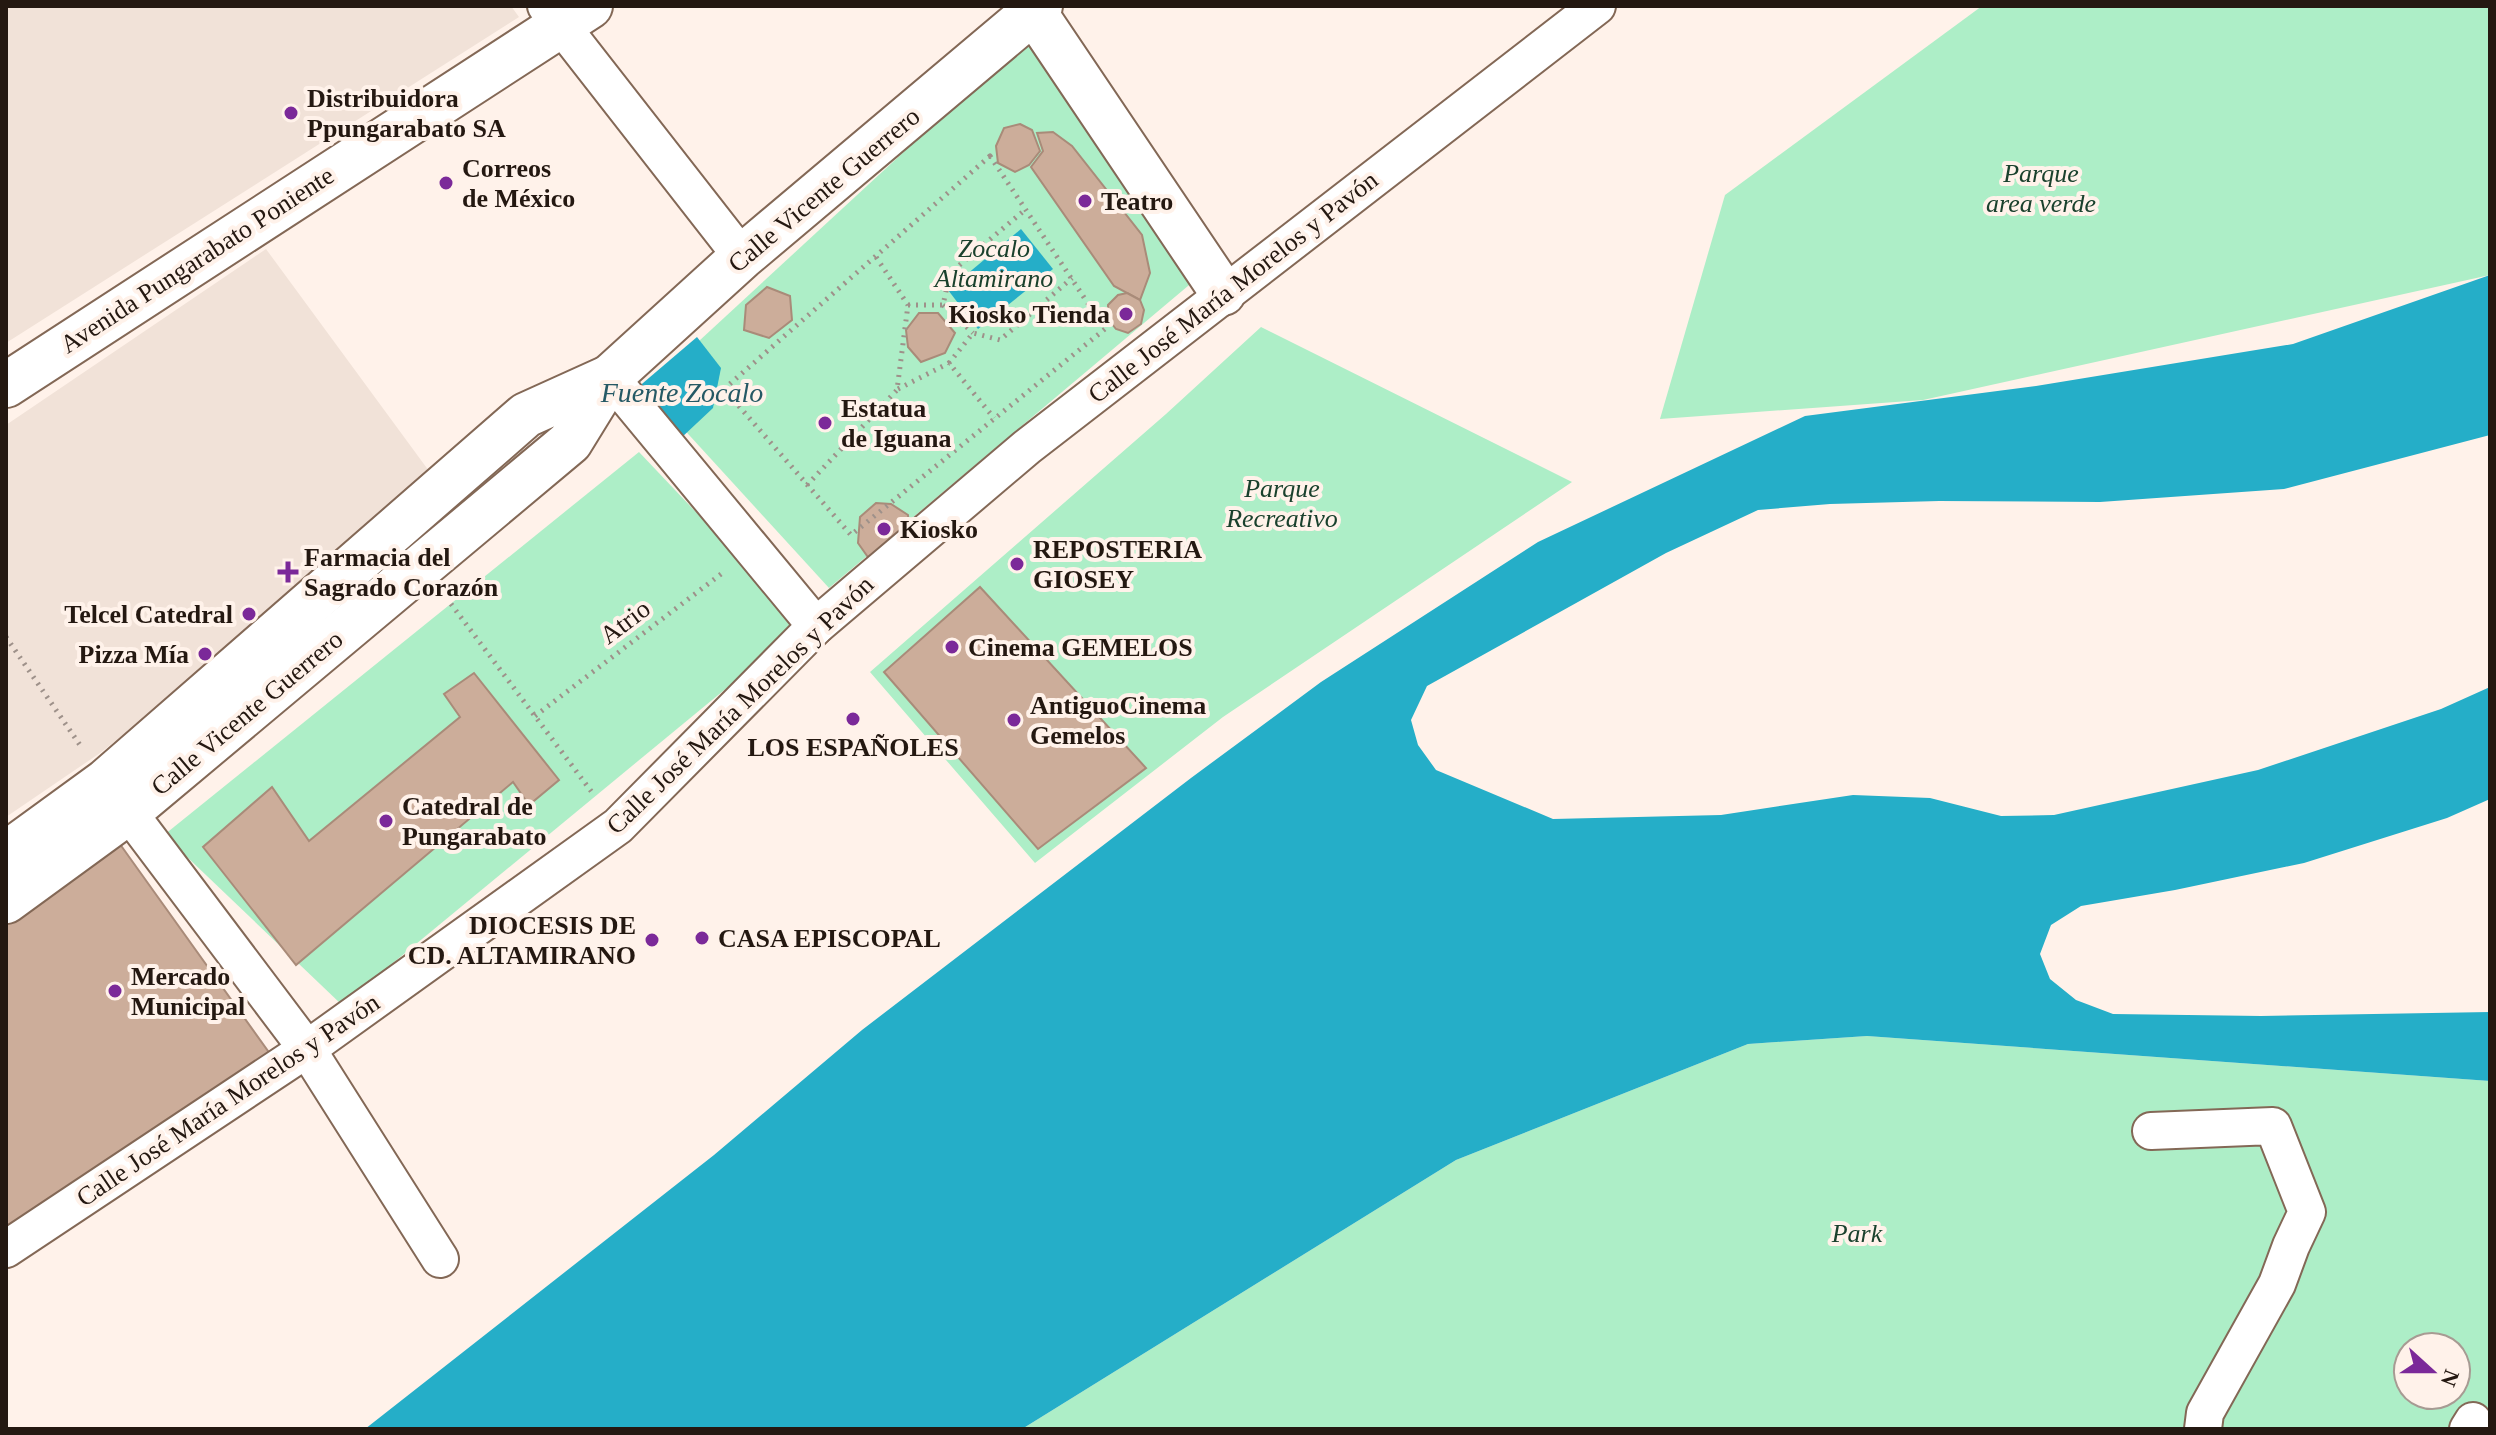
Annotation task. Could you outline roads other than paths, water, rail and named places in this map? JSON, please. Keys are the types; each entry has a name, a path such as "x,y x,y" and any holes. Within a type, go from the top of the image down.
{"street":[{"name":"Calle José María Morelos y Pavón","path":"6,1249 307,1049 618,826 816,626 1027,447 1597,6"},
{"path":"1034,8 1223,293"},
{"name":"Calle Vicente Guerrero","path":"6,854 116,797 393,590 570,442 610,377 742,257 1034,8"},
{"path":"565,12 742,257"},
{"name":"Avenida Pungarabato Poniente","path":"6,385 565,12"},
{"path":"610,377 816,626"},
{"name":"Calle Vicente Guerrero","path":"6,901 365,556 526,415 610,377"},
{"path":"365,556 393,590"},
{"path":"116,797 307,1049 440,1259"},
{"path":"2151,1131 2273,1126 2307,1212 2277,1284 2205,1413 2203,1429"}],"water":[{"path":"1021,229 1053,269 978,329 948,290"},
{"path":"2490,275 2490,435 2284,489 2100,502 1939,501 1830,504 1758,510 1666,553 1427,686 1411,720 1418,745 1436,770 1553,819 1721,815 1853,795 1930,798 2001,816 2054,815 2258,770 2441,709 2490,687 2490,799 2447,818 2304,863 2081,906 2051,925 2040,954 2050,979 2076,1000 2113,1014 2261,1016 2490,1012 2490,1081 1867,1036 1748,1044 1456,1160 1022,1429 365,1429 714,1155 862,1030 1191,778 1321,682 1538,542 1805,416 2036,386 2293,344"},
{"name":"Fuente Zocalo","path":"697,337 721,368 713,408 680,439 636,389"}],"place":[{"name":"Distribuidora Ppungarabato SA","path":"291,113"},
{"name":"Correos de México","path":"446,183"},
{"name":"Teatro","path":"1085,201"},
{"name":"Kiosko Tienda","path":"1126,314"},
{"name":"Estatua de Iguana","path":"825,423"},
{"name":"Kiosko","path":"884,529"},
{"name":"REPOSTERIA GIOSEY","path":"1017,564"},
{"name":"Farmacia del Sagrado Corazón","path":"288,572"},
{"name":"Telcel Catedral","path":"249,614"},
{"name":"Cinema GEMELOS","path":"952,647"},
{"name":"Pizza Mía","path":"205,654"},
{"name":"LOS ESPAÑOLES","path":"853,719"},
{"name":"AntiguoCinema Gemelos","path":"1014,720"},
{"name":"Catedral de Pungarabato","path":"386,821"},
{"name":"CASA EPISCOPAL","path":"702,938"},
{"name":"DIOCESIS DE CD. ALTAMIRANO","path":"652,940"},
{"name":"Mercado Municipal","path":"115,991"}],"park label":[{"name":"Parque area verde","path":"2041,188"},
{"name":"Zocalo Altamirano","path":"994,263"},
{"name":"Parque Recreativo","path":"1282,503"},
{"name":"Park","path":"1857,1233"}]}
